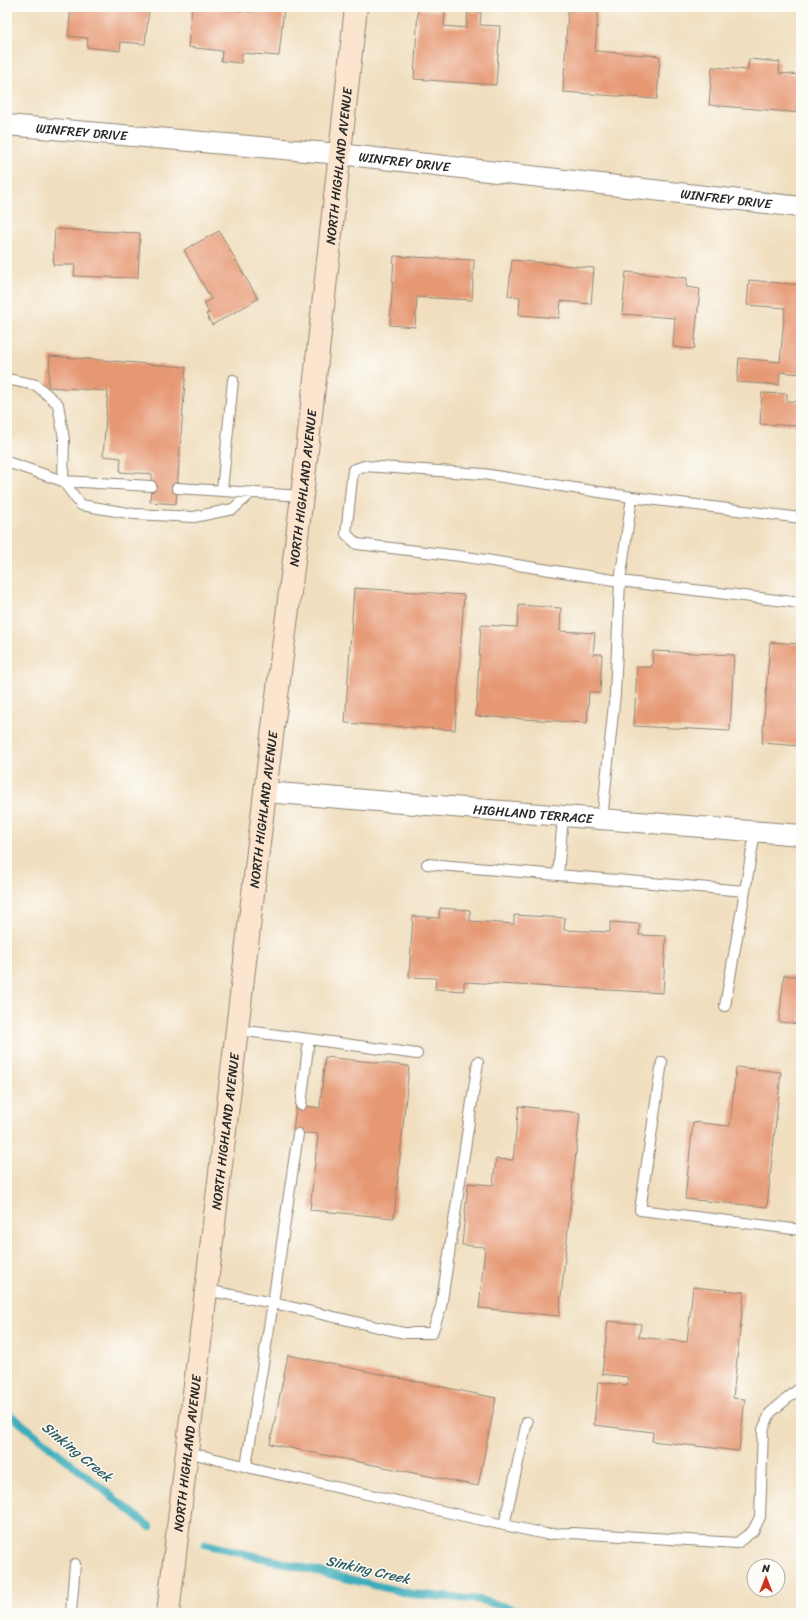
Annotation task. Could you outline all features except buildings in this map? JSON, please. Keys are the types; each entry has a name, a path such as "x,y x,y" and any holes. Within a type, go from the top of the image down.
{"street":[{"name":"NORTH HIGHLAND AVENUE","path":"168,1613 265,792 302,496 356,7"},
{"name":"WINFREY DRIVE","path":"7,125 340,154 801,207"},
{"name":"HIGHLAND TERRACE","path":"265,792 801,835"}],"lane":[{"path":"7,379 36,385 58,404 64,439 63,481 81,505 134,514 194,517 233,509 252,492"},
{"path":"222,490 233,380"},
{"path":"7,462 63,481 151,486"},
{"path":"801,518 632,497 483,474 364,466 352,470 346,534 357,544 460,556 620,581 801,603"},
{"path":"178,488 302,496"},
{"path":"602,820 614,694 620,581 632,497"},
{"path":"558,875 563,817"},
{"path":"725,1006 755,832"},
{"path":"427,864 745,891"},
{"path":"238,1030 417,1054"},
{"path":"301,1105 309,1039"},
{"path":"206,1290 273,1303 404,1333 432,1333 441,1306 478,1062"},
{"path":"662,1062 640,1210 801,1230"},
{"path":"246,1466 273,1303 298,1134"},
{"path":"187,1452 546,1534 572,1533 737,1543 753,1531 760,1517 763,1430 770,1413 801,1387"},
{"path":"504,1524 527,1422"},
{"path":"71,1613 75,1564"}],"waterway":[{"name":"Sinking Creek","path":"7,1412 150,1527"},
{"name":"Sinking Creek","path":"205,1544 411,1594 481,1600 527,1613"}]}
